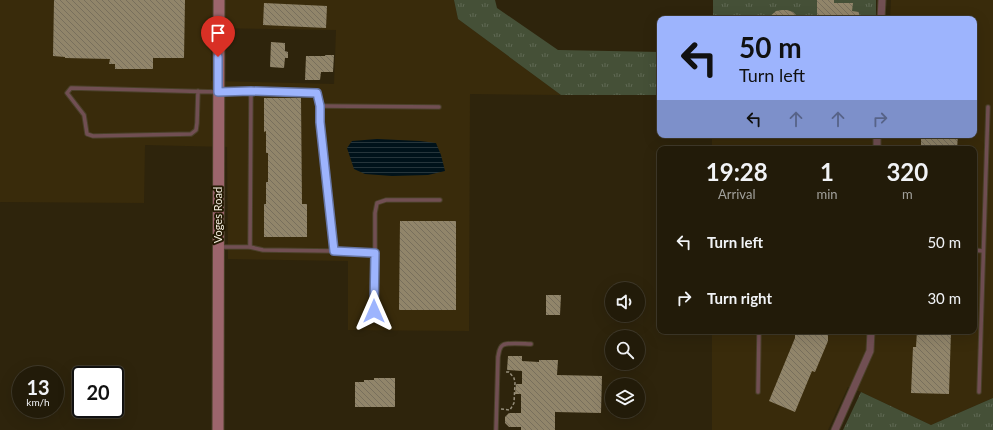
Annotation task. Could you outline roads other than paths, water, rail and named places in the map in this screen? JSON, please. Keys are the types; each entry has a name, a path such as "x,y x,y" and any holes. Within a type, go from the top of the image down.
{"street":[{"name":"Voges Road","path":"218,430 219,0"},
{"path":"881,16 882,0"},
{"path":"835,430 870,350 871,334"}],"lane":[{"path":"198,91 196,130 191,134 93,136 86,134 84,115 67,93 71,88 317,93 320,106 320,122 334,251"},
{"path":"250,247 251,91"},
{"path":"320,106 439,107"},
{"path":"979,392 988,107"},
{"path":"374,311 375,213 377,203 386,200 440,200"},
{"path":"218,247 250,247 262,250 375,253"},
{"path":"977,250 984,251"},
{"path":"758,392 759,334"},
{"path":"496,430 498,357 500,349 503,345 507,344 531,344"}]}
